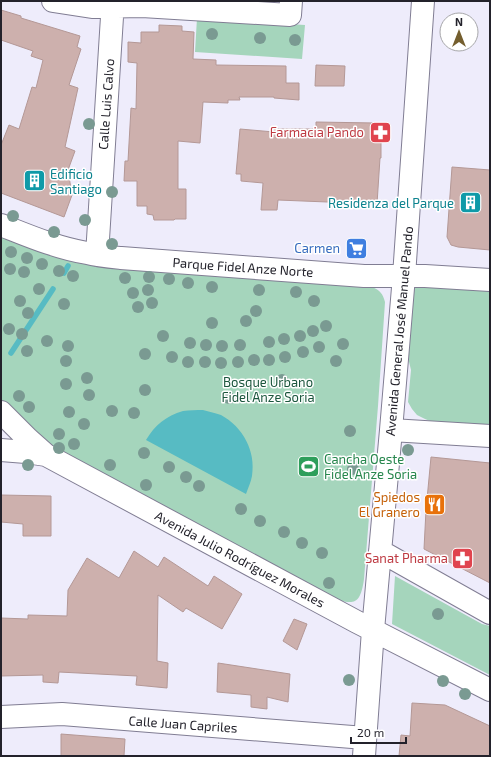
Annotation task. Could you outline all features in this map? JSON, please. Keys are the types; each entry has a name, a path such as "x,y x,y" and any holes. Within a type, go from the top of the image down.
{"street":[{"path":"54,1 92,7 113,4 290,15 291,1"},
{"name":"Avenida General José Manuel Pando","path":"365,747 373,630 404,276 423,1"},
{"name":"Calle Luis Calvo","path":"97,255 113,4"},
{"name":"Parque Fidel Anze Norte","path":"1,225 30,237 61,247 97,255 144,260 364,276 425,276 490,280"},
{"name":"Avenida Julio Rodríguez Morales","path":"1,412 46,455 373,630 490,690"},
{"path":"391,430 490,436"},
{"path":"1,450 46,455"},
{"path":"380,551 490,613"},
{"name":"Calle Juan Capriles","path":"1,717 62,714 365,747"}],"green space":[{"path":"197,18 305,25 302,59 195,52"},
{"name":"Bosque Urbano Fidel Anze Soria","path":"1,236 372,287 381,293 385,302 378,406 364,579 360,595 357,600 348,602 327,596 59,452 1,402"},
{"path":"434,265 490,288 490,426 435,423 417,415 408,402 411,370 405,345 415,281 424,267"},
{"path":"395,576 482,624 490,626 490,675 392,624"}],"water":[{"path":"203,410 221,415 236,426 242,433 250,449 253,467 252,478 246,494 146,440 153,430 166,418 183,411"}],"building":[{"path":"1,10 21,16 21,18 80,36 77,47 81,49 69,85 78,88 65,147 75,151 68,170 72,195 64,217 1,193 1,145 9,125 19,129 32,87 36,88 43,60 31,56 33,51 1,40"},
{"path":"159,25 182,26 182,31 194,32 193,59 216,60 216,65 286,66 286,83 299,83 299,100 274,97 239,97 240,100 228,100 228,103 203,102 200,143 178,141 178,189 186,189 186,219 154,220 153,215 147,214 147,206 137,206 137,181 124,181 125,161 128,161 131,108 136,109 137,63 128,62 128,42 141,43 141,32 159,32"},
{"path":"316,65 345,66 344,86 315,86"},
{"path":"316,122 375,123 375,141 381,141 377,204 278,200 277,210 261,210 263,183 241,181 241,174 236,174 240,129 274,132 274,129 316,129"},
{"name":"Residenza del Parque","path":"452,167 490,170 490,250 451,245 447,237"},
{"path":"431,457 490,463 490,583 424,549"},
{"path":"1,495 51,496 51,536 23,536 23,524 1,522"},
{"path":"134,551 158,567 164,557 208,586 214,576 242,594 222,629 186,608 183,612 158,595 157,661 168,663 167,688 136,685 137,676 59,672 58,683 43,682 43,675 1,676 1,618 28,619 28,615 67,616 68,590 87,558 119,578"},
{"path":"294,619 307,624 297,650 283,641"},
{"path":"218,663 290,674 288,702 267,697 267,709 251,707 251,695 217,692"},
{"path":"412,703 445,705 490,726 490,756 399,756 401,735 410,736"},
{"path":"61,734 125,739 124,756 61,756"}],"waterway":[{"path":"64,273 68,266"},
{"path":"11,353 53,289"}],"place":[{"name":"Farmacia Pando","path":"380,132"},
{"name":"Edificio Santiago","path":"35,181"},
{"name":"Residenza del Parque","path":"470,203"},
{"name":"Carmen","path":"356,248"},
{"name":"Cancha Oeste Fidel Anze Soria","path":"308,466"},
{"name":"Spiedos El Granero","path":"435,504"},
{"name":"Sanat Pharma","path":"463,558"}]}
